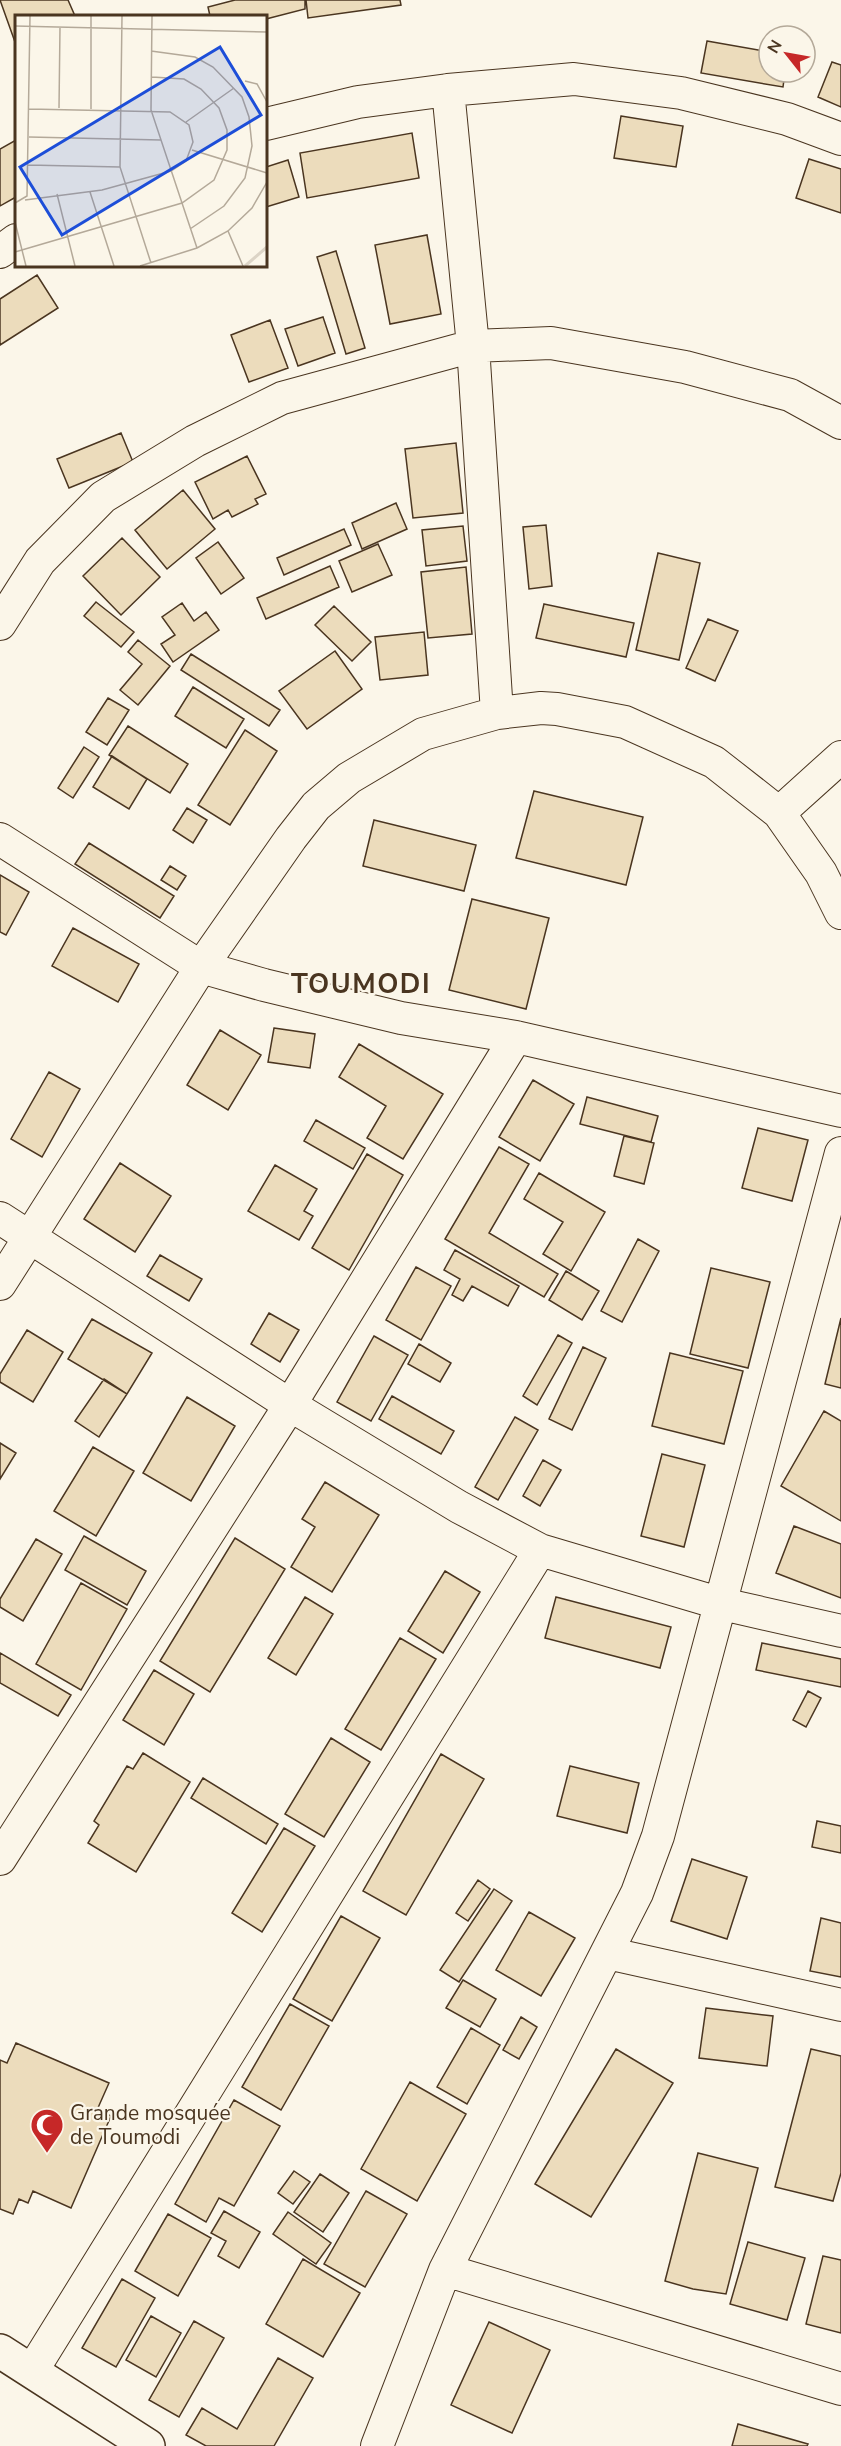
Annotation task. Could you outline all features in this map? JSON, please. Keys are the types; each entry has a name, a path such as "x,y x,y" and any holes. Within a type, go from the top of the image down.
{"street":[{"path":"267,124 358,102 448,90 574,79 681,93 787,119 841,139"},
{"path":"448,90 472,346 497,713"},
{"path":"0,252 15,241"},
{"path":"0,624 40,561 103,497 195,441 282,398 472,346 551,343 685,367 790,395 841,423"},
{"path":"0,1284 201,967 316,806 349,778 423,734 497,713 541,708 625,722 714,762 779,813 821,873 841,913"},
{"path":"779,813 841,757"},
{"path":"0,839 201,967 264,985 401,1018 516,1037 841,1111"},
{"path":"0,1859 290,1405 516,1037"},
{"path":"377,2446 445,2270 637,1893 658,1836 841,1153"},
{"path":"0,1218 290,1405 459,1507 540,1550 722,1604 841,1631"},
{"path":"32,2371 540,1550"},
{"path":"607,1953 841,2005"},
{"path":"445,2270 841,2389"},
{"path":"0,2351 148,2446"}],"building":[{"path":"0,0 68,0 75,15 15,15 15,42"},
{"path":"235,0 305,0 305,9 267,19 267,15 210,15 208,7"},
{"path":"306,0 400,0 401,5 308,18"},
{"path":"707,41 757,50 757,83 701,73"},
{"path":"832,62 841,65 841,107 818,97"},
{"path":"765,84 783,84 783,87"},
{"path":"621,116 683,126 676,167 614,158"},
{"path":"412,133 419,178 307,198 300,153"},
{"path":"15,141 15,198 0,206 0,149"},
{"path":"809,159 841,169 841,213 796,198"},
{"path":"288,160 299,197 267,207 267,167"},
{"path":"427,235 441,314 390,324 375,245"},
{"path":"336,251 365,348 346,354 317,257"},
{"path":"37,275 58,308 0,345 0,299"},
{"path":"323,317 335,353 298,366 285,329"},
{"path":"270,320 288,368 249,382 231,335"},
{"path":"121,433 133,462 69,488 57,459"},
{"path":"456,443 463,513 413,518 405,449"},
{"path":"247,456 266,494 255,499 258,504 232,517 228,510 213,519 195,482"},
{"path":"183,490 215,529 167,569 135,530"},
{"path":"396,503 407,529 362,549 352,523"},
{"path":"546,525 552,586 529,589 523,527"},
{"path":"463,526 467,561 426,566 422,530"},
{"path":"344,529 351,545 284,575 277,558"},
{"path":"122,538 160,577 121,615 83,576"},
{"path":"218,542 244,578 221,594 196,558"},
{"path":"378,544 392,575 352,592 339,561"},
{"path":"658,553 700,563 679,660 636,650"},
{"path":"330,566 339,587 266,619 257,598"},
{"path":"466,567 472,634 428,638 421,572"},
{"path":"96,602 134,632 121,647 84,616"},
{"path":"182,603 194,621 206,612 219,630 173,662 161,644 175,635 162,617"},
{"path":"544,604 634,623 626,657 536,638"},
{"path":"334,606 371,642 352,661 315,625"},
{"path":"708,619 738,631 715,681 686,668"},
{"path":"424,632 428,675 380,680 375,637"},
{"path":"138,640 170,666 138,705 120,690 142,664 128,652"},
{"path":"335,651 362,689 307,729 279,691"},
{"path":"191,654 280,710 269,726 181,670"},
{"path":"193,687 244,719 226,748 175,716"},
{"path":"108,698 129,710 107,745 86,732"},
{"path":"128,726 188,764 170,793 109,755"},
{"path":"245,730 277,751 230,825 198,805"},
{"path":"84,747 99,757 73,798 58,788"},
{"path":"112,756 147,779 129,809 93,787"},
{"path":"534,791 643,817 626,885 516,858"},
{"path":"187,808 207,820 193,843 173,830"},
{"path":"374,820 476,845 464,891 363,866"},
{"path":"89,843 174,896 160,918 75,864"},
{"path":"170,866 186,876 177,890 161,880"},
{"path":"0,875 29,892 6,935 0,932"},
{"path":"472,899 549,918 526,1009 449,990"},
{"path":"73,928 139,964 118,1002 52,966"},
{"path":"274,1028 315,1034 310,1068 268,1062"},
{"path":"220,1030 261,1055 228,1110 187,1085"},
{"path":"359,1044 443,1094 403,1159 367,1138 386,1106 339,1077"},
{"path":"49,1072 80,1089 42,1157 11,1139"},
{"path":"533,1080 574,1104 540,1161 499,1137"},
{"path":"587,1097 658,1116 651,1142 580,1124"},
{"path":"316,1120 365,1148 353,1169 304,1141"},
{"path":"758,1128 808,1140 792,1201 742,1188"},
{"path":"624,1136 654,1143 644,1184 614,1176"},
{"path":"499,1147 529,1164 489,1233 558,1274 544,1297 445,1239"},
{"path":"367,1154 403,1175 349,1270 312,1248"},
{"path":"120,1163 171,1196 135,1252 84,1219"},
{"path":"275,1165 317,1189 304,1211 313,1216 299,1240 248,1211"},
{"path":"539,1173 605,1212 571,1271 543,1254 563,1222 524,1199"},
{"path":"638,1239 659,1251 622,1322 601,1311"},
{"path":"455,1250 519,1286 508,1306 472,1286 463,1301 452,1295 460,1279 444,1270"},
{"path":"160,1255 202,1279 189,1301 147,1276"},
{"path":"416,1267 451,1286 421,1340 386,1320"},
{"path":"711,1268 770,1282 748,1368 690,1354"},
{"path":"566,1271 599,1291 582,1320 549,1300"},
{"path":"269,1313 299,1330 280,1362 251,1344"},
{"path":"841,1318 841,1388 825,1384"},
{"path":"92,1319 152,1353 127,1394 68,1359"},
{"path":"27,1330 63,1352 33,1402 0,1382 0,1374"},
{"path":"558,1335 572,1343 537,1405 523,1396"},
{"path":"374,1336 408,1355 371,1421 337,1402"},
{"path":"419,1344 451,1363 440,1382 408,1364"},
{"path":"583,1347 606,1358 572,1430 549,1419"},
{"path":"670,1353 743,1371 724,1444 652,1426"},
{"path":"104,1379 127,1394 99,1437 75,1421"},
{"path":"392,1396 454,1431 441,1454 379,1419"},
{"path":"187,1397 235,1426 191,1501 143,1473"},
{"path":"824,1411 841,1421 841,1521 781,1486"},
{"path":"515,1417 538,1430 498,1500 475,1487"},
{"path":"0,1443 16,1453 0,1479"},
{"path":"93,1447 134,1471 96,1536 54,1511"},
{"path":"662,1454 705,1465 684,1547 641,1536"},
{"path":"543,1460 561,1470 540,1506 523,1496"},
{"path":"325,1482 379,1515 332,1592 291,1567 315,1527 302,1519"},
{"path":"794,1526 841,1544 841,1598 776,1573"},
{"path":"84,1536 146,1571 127,1605 65,1570"},
{"path":"235,1538 285,1569 210,1692 160,1661"},
{"path":"36,1539 62,1554 23,1621 0,1607 0,1599"},
{"path":"445,1571 480,1592 443,1653 408,1631"},
{"path":"81,1583 127,1609 81,1690 36,1664"},
{"path":"305,1597 333,1614 296,1675 268,1658"},
{"path":"556,1597 671,1627 660,1668 545,1638"},
{"path":"400,1638 436,1659 381,1750 345,1729"},
{"path":"762,1643 841,1659 841,1687 756,1670"},
{"path":"0,1653 71,1695 58,1716 0,1683"},
{"path":"154,1670 194,1694 164,1745 123,1720"},
{"path":"808,1691 821,1698 806,1727 793,1720"},
{"path":"331,1738 370,1762 324,1837 285,1814"},
{"path":"143,1753 190,1782 136,1872 88,1843 99,1825 94,1821 127,1766 133,1769"},
{"path":"441,1754 484,1779 406,1915 363,1891"},
{"path":"570,1766 639,1783 627,1833 557,1816"},
{"path":"203,1778 278,1824 266,1844 191,1798"},
{"path":"817,1821 841,1826 841,1853 812,1847"},
{"path":"284,1828 315,1846 262,1932 232,1913"},
{"path":"692,1859 747,1877 727,1939 671,1921"},
{"path":"478,1880 490,1889 468,1921 456,1913"},
{"path":"494,1889 512,1901 459,1982 440,1970"},
{"path":"529,1912 575,1938 541,1996 496,1970"},
{"path":"341,1916 380,1938 332,2021 293,1999"},
{"path":"821,1918 841,1923 841,1977 810,1971"},
{"path":"463,1980 496,1999 480,2027 446,2008"},
{"path":"290,2004 329,2026 281,2110 242,2087"},
{"path":"706,2008 773,2016 767,2066 699,2058"},
{"path":"521,2017 537,2027 519,2059 503,2050"},
{"path":"471,2028 500,2045 467,2104 437,2087"},
{"name":"Grande mosquée de Toumodi","path":"16,2043 109,2083 97,2110 111,2116 71,2208 33,2191 28,2203 19,2199 13,2214 0,2209 0,2060 7,2063"},
{"path":"616,2049 673,2083 591,2217 535,2184"},
{"path":"811,2049 841,2056 841,2173 833,2201 775,2187"},
{"path":"410,2082 466,2114 417,2201 361,2169"},
{"path":"234,2100 280,2126 234,2206 219,2198 206,2222 175,2204"},
{"path":"698,2153 758,2168 726,2294 693,2289 665,2281"},
{"path":"294,2171 310,2182 293,2204 278,2193"},
{"path":"320,2174 349,2193 323,2232 294,2212"},
{"path":"366,2191 407,2214 365,2287 324,2264"},
{"path":"224,2211 260,2232 239,2268 218,2256 226,2241 211,2233"},
{"path":"288,2212 331,2243 316,2264 273,2234"},
{"path":"168,2214 211,2238 178,2296 135,2271"},
{"path":"748,2242 805,2258 787,2320 730,2304"},
{"path":"823,2256 841,2260 841,2333 806,2324"},
{"path":"303,2259 360,2293 323,2357 266,2324"},
{"path":"122,2279 155,2298 116,2367 82,2348"},
{"path":"151,2316 181,2333 156,2377 126,2360"},
{"path":"194,2321 224,2338 179,2417 149,2400"},
{"path":"489,2322 550,2350 512,2433 451,2405"},
{"path":"278,2358 313,2378 274,2446 206,2446 186,2435 202,2408 237,2429"},
{"path":"738,2424 808,2444 807,2446 732,2446"}],"place":[{"name":"Grande mosquée de Toumodi","path":"47,2154"}],"district":[{"name":"TOUMODI","path":"361,984"}]}
